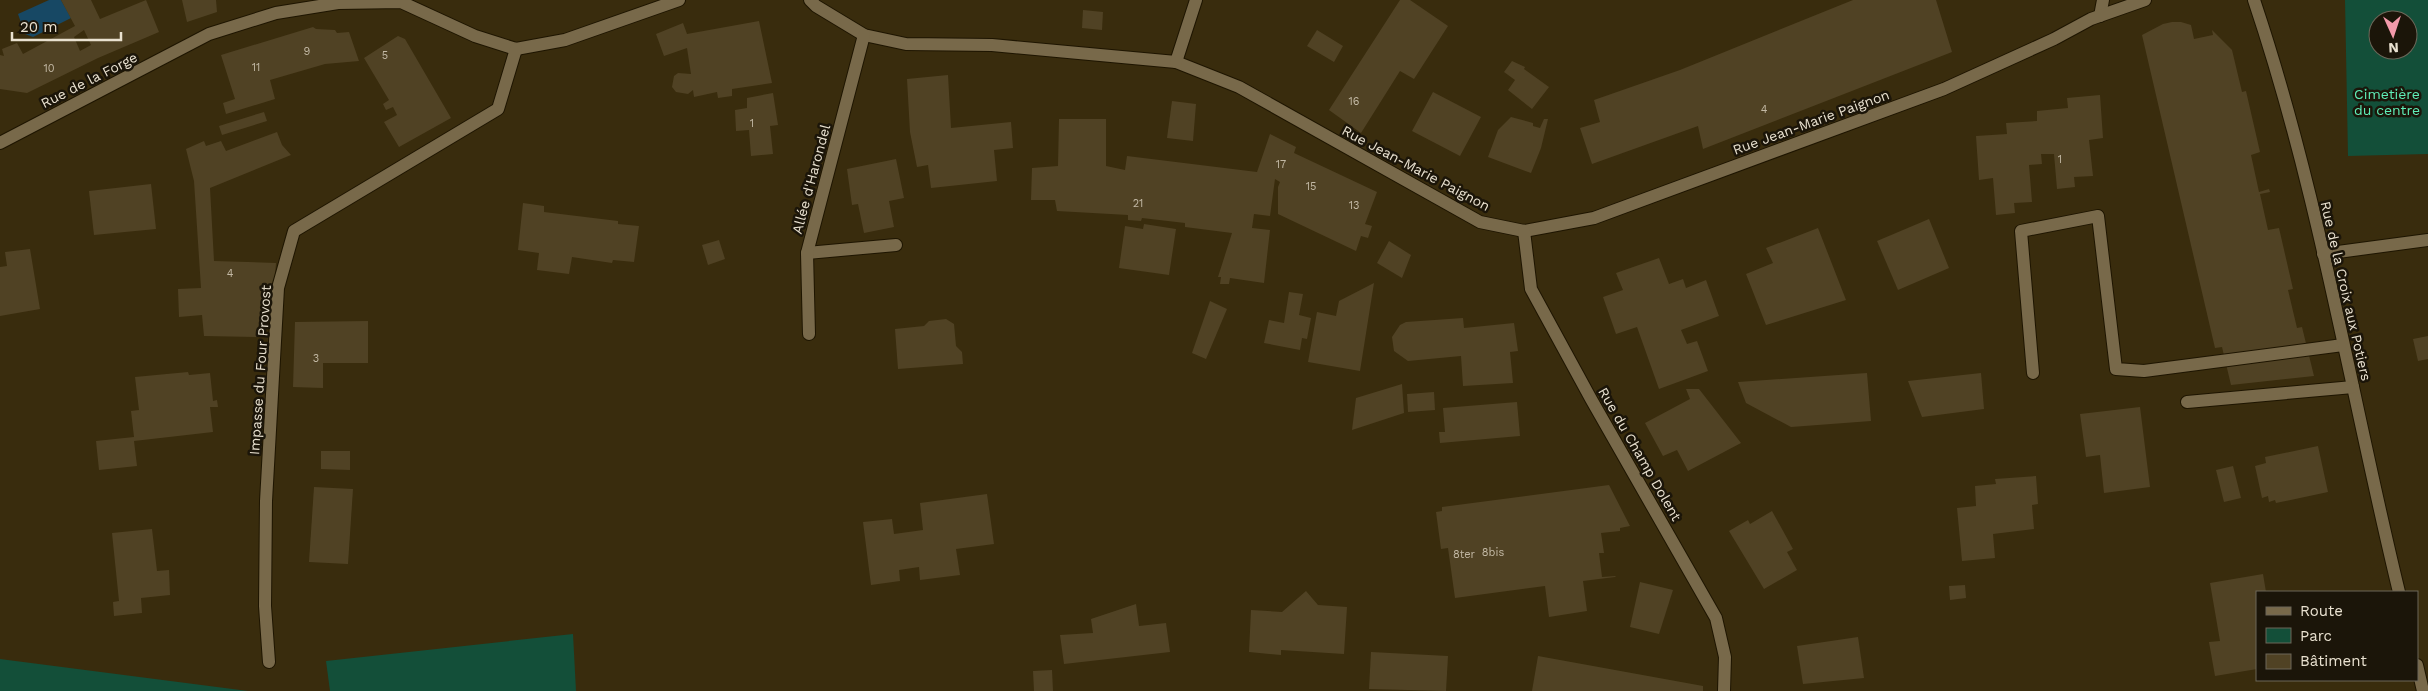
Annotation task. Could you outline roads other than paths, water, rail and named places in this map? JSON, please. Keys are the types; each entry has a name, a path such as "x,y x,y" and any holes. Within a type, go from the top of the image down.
{"street":[{"name":"Rue de la Forge","path":"0,143 209,34 285,11 338,3 401,1 475,36 516,49 566,40 679,0"},
{"name":"Rue Jean-Marie Paignon","path":"810,0 816,6 864,35 906,44 992,45 1176,62 1238,87 1480,222 1524,232 1594,218 1944,89 2100,16 2145,0"},
{"path":"1176,62 1196,0"},
{"path":"2100,16 2103,0"},
{"name":"Rue de la Croix aux Potiers","path":"2254,0 2280,75 2323,254 2376,497 2399,591"},
{"name":"Allée d'Harondel","path":"809,334 807,253 864,35"},
{"name":"Impasse du Four Provost","path":"269,662 265,606 266,492 278,288 294,231 498,109 516,49"},
{"path":"2033,374 2021,231 2098,216 2116,368 2144,371 2343,345"},
{"name":"Rue du Champ Dolent","path":"1524,232 1531,289 1591,399 1716,618 1725,657 1724,691"},
{"path":"2323,254 2428,240"},
{"path":"807,253 896,245"},
{"path":"2187,402 2353,387"},
{"path":"2418,669 2423,691"}],"water":[{"path":"49,0 61,0 71,18 33,37 25,34 18,14"}],"park label":[{"name":"Cimetière du centre","path":"2387,102"}]}
